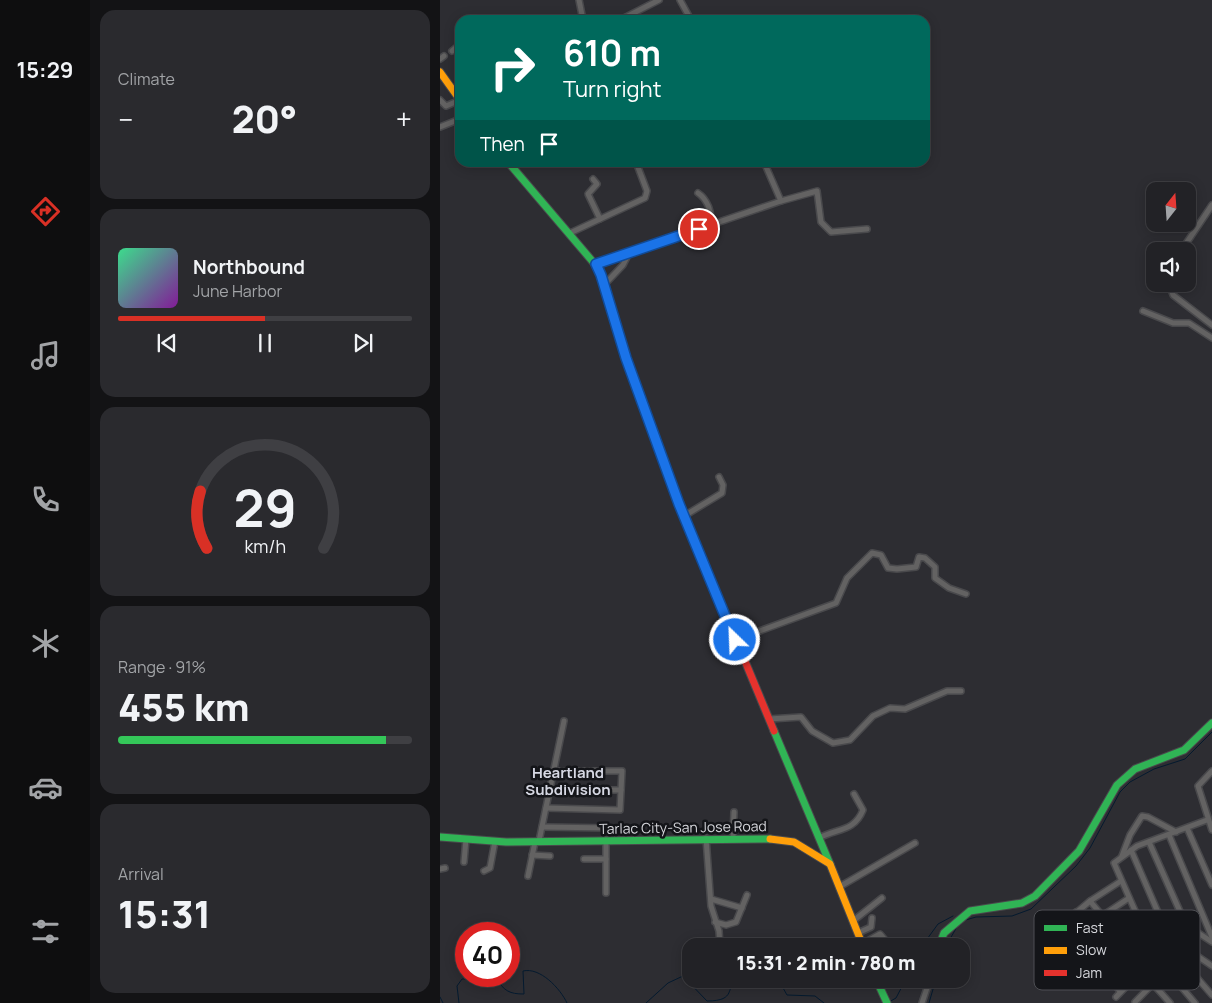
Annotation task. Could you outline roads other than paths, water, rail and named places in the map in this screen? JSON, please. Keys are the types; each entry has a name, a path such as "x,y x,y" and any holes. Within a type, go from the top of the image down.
{"street":[{"path":"579,0 582,15"},
{"path":"630,15 659,0"},
{"path":"680,0 688,15"},
{"path":"440,72 455,93"},
{"path":"440,100 446,106 455,102"},
{"path":"440,127 455,121"},
{"path":"512,167 596,264 626,358 684,516 860,938"},
{"path":"570,233 645,198 647,191 638,167"},
{"path":"766,167 782,201"},
{"path":"593,179 596,184 588,195 600,219"},
{"path":"596,264 710,224 817,191 821,222 831,232 867,229"},
{"path":"698,193 705,200 709,208 710,224"},
{"path":"1187,242 1212,205"},
{"path":"604,285 623,265 627,257"},
{"path":"1172,292 1173,295 1212,325"},
{"path":"1144,312 1173,323 1189,323 1212,338"},
{"path":"684,516 722,494 723,485 719,478"},
{"path":"735,640 836,603 847,578 872,553 881,555 887,567 891,569 916,567 919,557 924,558 935,567 935,578 949,588 966,594"},
{"path":"769,719 801,717 812,731 833,743 850,740 873,716 890,708 905,709 947,692 961,691"},
{"path":"528,876 532,855 542,827 564,721"},
{"path":"942,938 944,933 970,911 1022,903 1035,896 1079,851 1117,785 1135,769 1184,750 1212,723"},
{"path":"546,808 620,810 622,771 554,771"},
{"path":"1211,772 1212,780"},
{"path":"1211,772 1198,786 1212,830"},
{"path":"550,790 621,790"},
{"path":"819,838 837,829 852,827 856,823 863,810 854,794"},
{"path":"733,838 734,812"},
{"path":"1122,856 1130,835 1142,816 1148,816 1176,832"},
{"path":"1134,910 1114,862 1131,850 1208,820"},
{"path":"542,827 612,828"},
{"path":"1187,828 1212,885"},
{"path":"1169,835 1212,936"},
{"name":"Tarlac City-San Jose Road","path":"440,837 495,841 766,838 794,842 830,864"},
{"path":"706,838 710,899 715,922 720,931 720,938"},
{"path":"464,862 466,839"},
{"path":"606,840 606,893"},
{"path":"484,871 490,868 492,864 495,841"},
{"path":"1149,842 1179,910"},
{"path":"839,887 915,843"},
{"path":"1131,850 1157,910"},
{"path":"532,855 550,856"},
{"path":"584,859 606,859"},
{"path":"1079,910 1121,881"},
{"path":"715,922 726,925 736,922 747,895"},
{"path":"853,921 882,898"},
{"path":"1111,910 1129,898"},
{"path":"710,899 742,908"},
{"path":"1090,901 1097,910"},
{"path":"858,933 871,927 872,918"},
{"path":"874,938 880,934 883,938"},
{"path":"1200,934 1212,942"},
{"path":"1200,958 1212,966"},
{"path":"1200,981 1212,995"},
{"path":"880,988 887,1003"},
{"path":"922,1003 927,988"},
{"path":"1135,1002 1149,990"},
{"path":"1158,990 1170,1003"},
{"path":"1183,990 1195,1003"},
{"path":"1116,997 1120,992"},
{"path":"1142,997 1147,1003"}],"waterway":[{"path":"962,921 976,917 1012,916 1031,909 1076,866 1090,848 1120,792 1130,782 1154,769 1185,759 1212,732"},
{"path":"928,938 938,924 953,916"},
{"path":"951,938 958,925"},
{"path":"459,1003 457,986 462,979 472,979 481,983 488,979 496,979 508,991 524,994 523,971 536,972 543,975 560,991 567,1003"},
{"path":"646,1003 668,983 682,976"},
{"path":"695,988 707,1001 723,999 731,988"},
{"path":"783,988 787,995 815,996 824,1003"},
{"path":"889,1002 896,998 901,988"},
{"path":"929,1003 933,988"},
{"path":"440,997 443,1003"}],"district":[{"name":"Heartland Subdivision","path":"568,780"}]}
